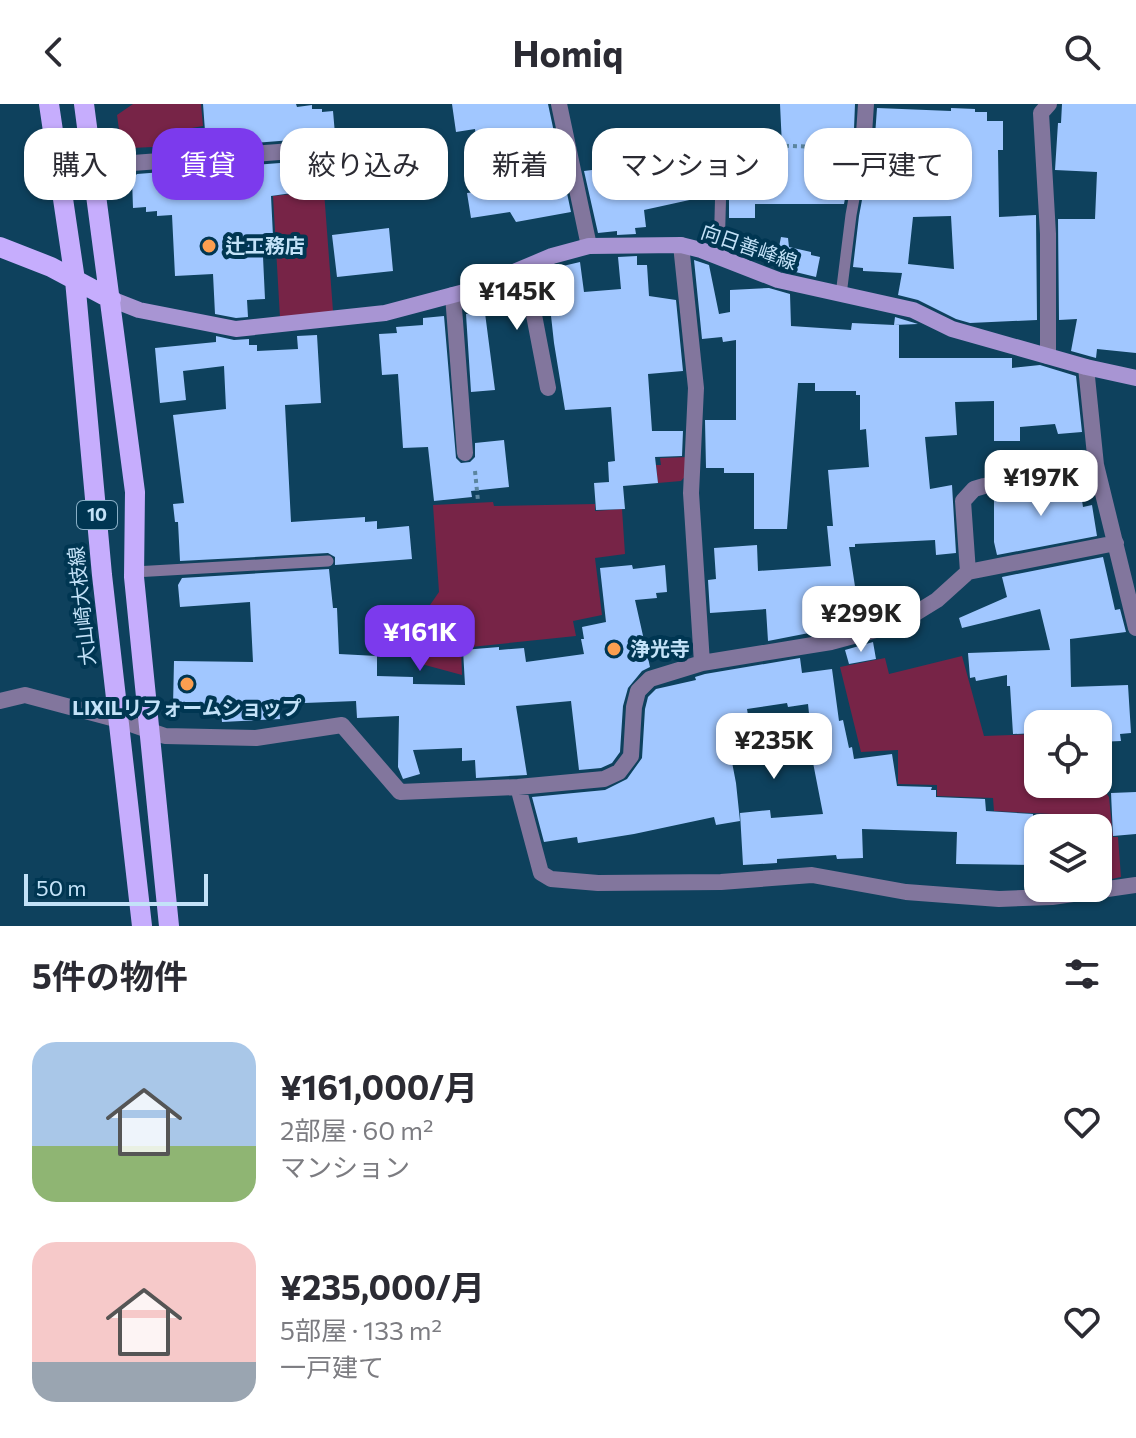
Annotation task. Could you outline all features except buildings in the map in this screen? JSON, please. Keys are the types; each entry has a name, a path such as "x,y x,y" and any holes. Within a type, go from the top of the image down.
{"main road":[{"name":"大山崎大枝線","path":"49,104 75,280 142,926"},
{"name":"10","path":"89,105 91,128"},
{"name":"10","path":"98,200 135,492 134,572 169,926"},
{"name":"向日善峰線","path":"111,299 139,310 236,329 385,313 453,295 552,256 589,246 681,245 719,256 778,280 913,310 952,329 1136,378"},
{"path":"0,247 51,267 111,299"}],"street":[{"path":"559,104 589,246"},
{"path":"864,128 866,104"},
{"path":"1048,356 1048,234 1041,113 1049,104"},
{"path":"136,163 280,152"},
{"path":"681,245 696,388 691,493 702,663"},
{"path":"525,268 548,388"},
{"path":"453,295 465,453"},
{"path":"1086,367 1096,465 1136,628"},
{"path":"968,572 963,501 966,495 984,486 1096,465"},
{"path":"0,701 25,695 119,720 165,736 256,738 342,725 400,792 518,787 604,779 619,772 631,756 634,707 638,691 650,679 702,663 831,642 898,624 937,600 968,572 1116,543"},
{"path":"518,787 541,873 551,879 598,883 691,882 812,875 906,892 999,899 1052,897 1136,885"}],"lane":[{"path":"719,256 720,200"},
{"path":"841,295 854,200"},
{"path":"134,572 328,561"}],"path":[{"path":"465,453 473,454 478,501"}],"shaded area":[{"path":"133,104 201,104 203,126 152,128 152,147 136,148 136,128 119,128 117,115"},
{"path":"280,195 280,200 325,200 333,311 280,318 273,196"},
{"path":"689,457 688,473 681,481 658,483 656,465 661,465 660,458"},
{"path":"493,502 494,506 595,504 595,511 622,509 625,554 595,558 602,615 573,621 576,636 461,648 462,675 425,665 401,647 439,592 433,505"},
{"path":"962,656 984,736 1024,735 1024,798 1109,798 1111,814 994,811 993,798 937,796 937,785 898,784 898,750 861,752 840,667 885,658 889,674"},
{"path":"1112,827 1113,837 1118,837 1121,877 1112,879"}],"place":[{"name":"辻工務店","path":"209,246"},
{"name":"浄光寺","path":"614,649"},
{"name":"LIXILリフォームショップ","path":"187,684"}]}
